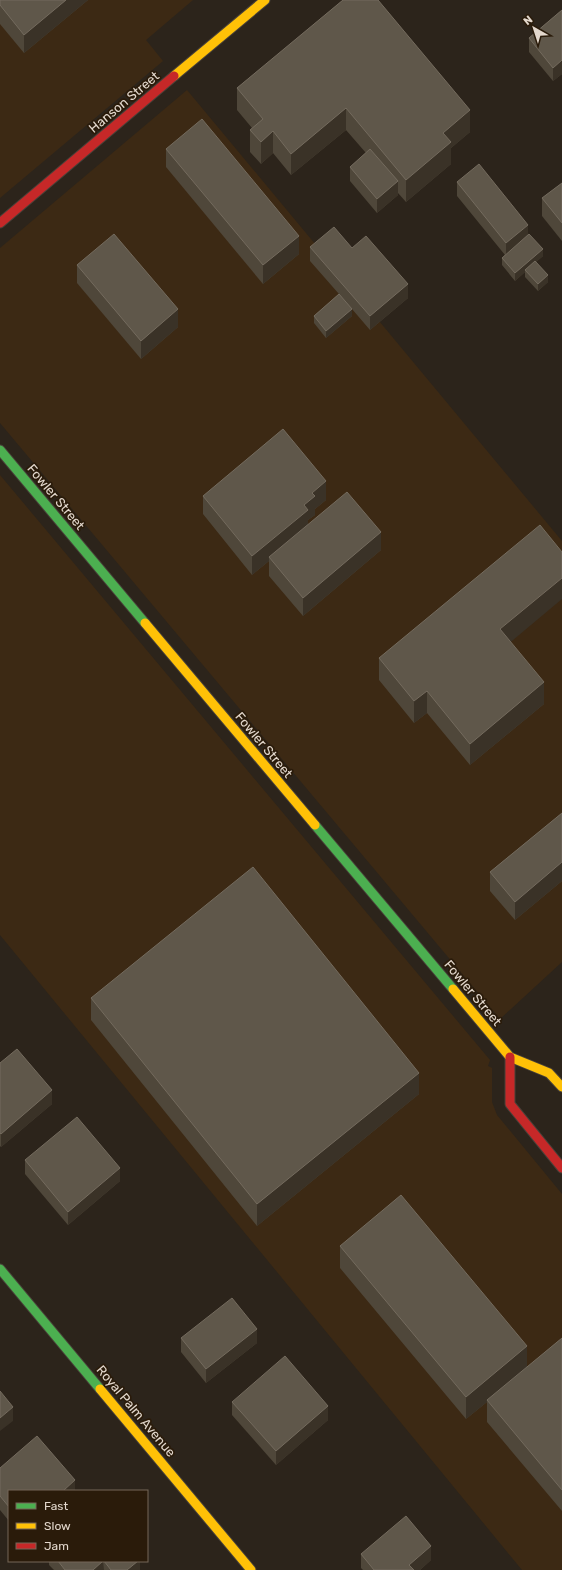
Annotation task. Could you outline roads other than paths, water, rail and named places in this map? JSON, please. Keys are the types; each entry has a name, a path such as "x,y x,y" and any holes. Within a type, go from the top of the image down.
{"main road":[{"name":"Hanson Street","path":"0,223 265,0"},
{"name":"Fowler Street","path":"0,450 510,1056 549,1073 562,1087"},
{"path":"510,1056 510,1104 562,1168"},
{"name":"Royal Palm Avenue","path":"0,1270 251,1570"}]}
